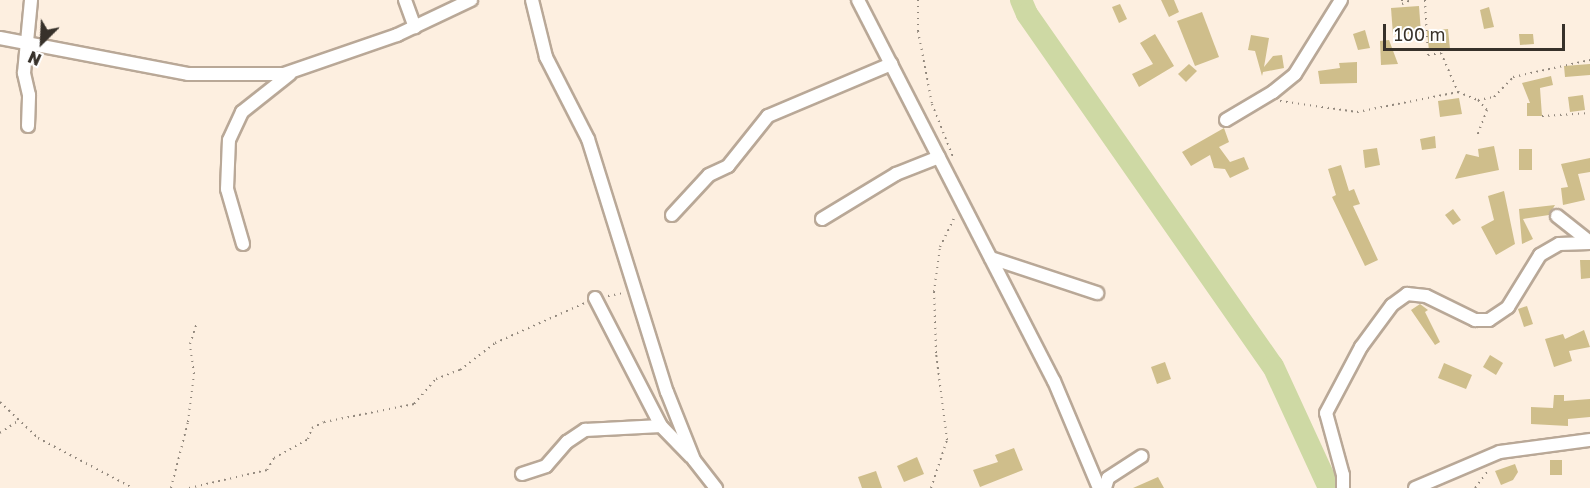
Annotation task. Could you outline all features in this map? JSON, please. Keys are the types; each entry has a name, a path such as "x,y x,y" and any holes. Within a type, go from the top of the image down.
{"street":[{"path":"28,126 25,42 31,0"},
{"path":"405,0 415,27"},
{"path":"0,38 188,74 284,74 415,27 471,0"},
{"path":"532,0 546,57 588,139 632,286 667,392 694,460"},
{"path":"858,0 1054,381 1099,488"},
{"path":"1226,120 1264,98 1301,66 1341,0"},
{"path":"672,215 709,175 728,166 768,116 891,64"},
{"path":"243,244 227,189 229,140 242,112 293,71"},
{"path":"822,219 896,174 939,157"},
{"path":"1557,216 1590,243"},
{"path":"1343,488 1343,475 1326,413 1361,347 1392,306 1407,294 1426,296 1475,320 1489,320 1508,307 1540,255 1559,244 1590,243"},
{"path":"991,258 1097,293"},
{"path":"595,298 661,426 694,460 716,488"},
{"path":"522,474 546,466 567,442 585,430 661,426"},
{"path":"1415,488 1500,452 1590,440"},
{"path":"1105,488 1108,478 1142,456"}],"path":[{"path":"918,0 918,31 932,104 950,144 955,164"},
{"path":"1402,0 1402,4 1411,0"},
{"path":"1425,0 1428,55 1441,53 1458,92"},
{"path":"1478,100 1494,97 1513,77 1590,60"},
{"path":"1264,98 1357,112 1458,92 1478,100 1487,110 1477,136"},
{"path":"1542,116 1590,113"},
{"path":"931,488 947,440 936,353 936,281 940,247 963,206"},
{"path":"189,488 267,470 274,458 308,439 312,428 324,422 414,404 436,379 460,370 495,343 595,298 623,293 632,286"},
{"path":"171,488 188,422 194,374 190,344 196,325"},
{"path":"0,402 38,438 133,488"},
{"path":"0,433 19,420"}],"building":[{"path":"1161,0 1174,0 1179,12 1169,17"},
{"path":"1120,4 1127,19 1119,23 1112,7"},
{"path":"1419,6 1421,33 1393,35 1391,8"},
{"path":"1489,7 1494,27 1484,29 1480,10"},
{"path":"1202,12 1219,57 1195,66 1177,21"},
{"path":"1448,29 1450,49 1429,51 1427,31"},
{"path":"1365,30 1370,48 1358,50 1353,34"},
{"path":"1155,34 1174,66 1139,87 1132,74 1153,64 1140,43"},
{"path":"1519,34 1533,34 1534,44 1520,45"},
{"path":"1251,35 1269,38 1264,67 1273,56 1282,55 1284,68 1263,72 1262,76 1255,51 1248,50"},
{"path":"1389,40 1398,64 1381,65 1380,41"},
{"path":"1357,62 1357,83 1320,84 1318,71 1340,68 1339,63"},
{"path":"1189,64 1197,71 1186,82 1178,74"},
{"path":"1590,64 1590,75 1565,77 1564,66"},
{"path":"1551,76 1553,85 1540,88 1542,116 1527,116 1527,103 1530,103 1522,83"},
{"path":"1583,95 1585,110 1570,112 1568,97"},
{"path":"1459,98 1462,114 1440,117 1438,101"},
{"path":"1224,128 1229,142 1219,147 1230,162 1244,157 1249,169 1230,178 1225,169 1214,168 1210,155 1191,166 1182,152"},
{"path":"1435,136 1436,148 1422,150 1420,139"},
{"path":"1494,146 1499,170 1455,179 1466,154 1479,157 1478,149"},
{"path":"1377,148 1380,165 1365,168 1363,150"},
{"path":"1519,149 1532,149 1532,170 1519,170"},
{"path":"1590,158 1590,172 1578,174 1585,200 1563,205 1561,188 1568,187 1561,164"},
{"path":"1341,165 1349,191 1354,189 1360,204 1353,206 1378,260 1365,266 1332,197 1336,195 1328,169"},
{"path":"1504,191 1515,244 1496,255 1481,227 1494,220 1488,196"},
{"path":"1555,205 1549,215 1523,219 1533,239 1522,244 1519,209"},
{"path":"1453,209 1461,220 1453,225 1445,215"},
{"path":"1580,260 1590,260 1590,278 1581,279"},
{"path":"1420,304 1428,310 1425,312 1440,342 1435,345 1411,310"},
{"path":"1527,306 1533,324 1524,327 1518,309"},
{"path":"1584,330 1590,347 1569,351 1572,361 1554,367 1545,339 1563,334 1565,339"},
{"path":"1490,355 1503,363 1496,375 1483,367"},
{"path":"1165,362 1171,379 1157,384 1151,367"},
{"path":"1444,363 1472,375 1466,389 1438,378"},
{"path":"1554,395 1564,395 1564,401 1590,399 1590,417 1568,419 1568,426 1531,424 1531,407 1553,408"},
{"path":"1014,448 1023,470 980,487 973,470 998,462 995,455"},
{"path":"917,457 924,474 904,482 897,466"},
{"path":"1550,460 1562,460 1562,475 1550,475"},
{"path":"1515,464 1518,472 1513,480 1501,485 1495,471"},
{"path":"876,471 882,488 862,488 858,477"},
{"path":"1158,477 1164,488 1133,488"}],"waterway":[{"path":"1021,0 1027,14 1273,366 1329,488"}]}
